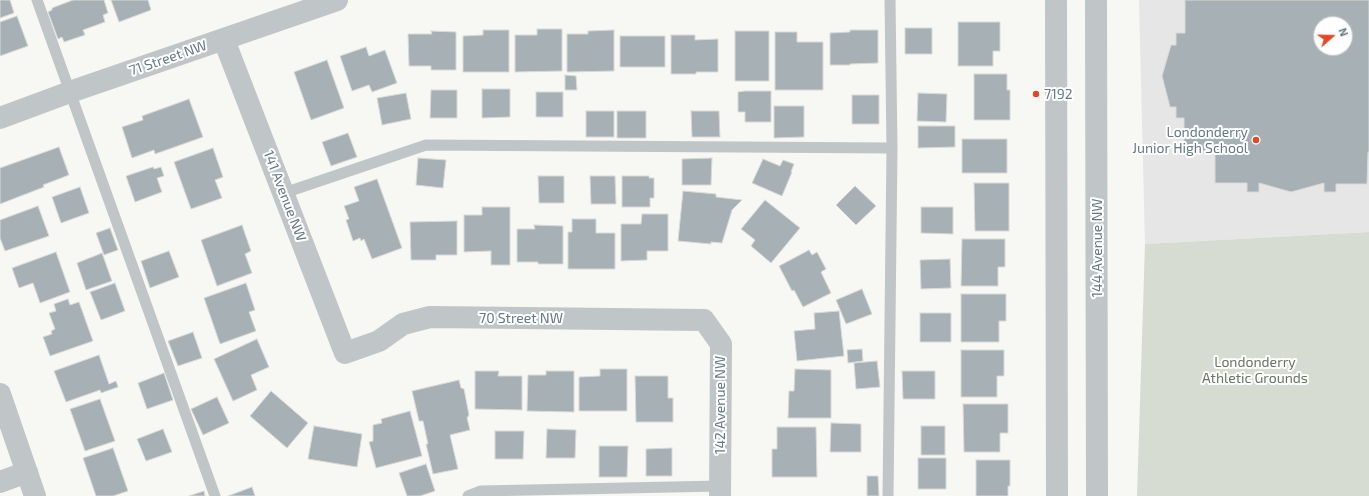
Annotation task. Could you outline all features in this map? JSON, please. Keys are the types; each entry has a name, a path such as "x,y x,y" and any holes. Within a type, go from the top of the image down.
{"street":[{"name":"71 Street NW","path":"0,118 70,92 337,0"},
{"path":"1056,0 1057,496"},
{"name":"144 Avenue NW","path":"1096,0 1097,496"},
{"name":"141 Avenue NW","path":"224,40 345,352"},
{"name":"70 Street NW","path":"345,352 379,341 403,324 430,317 704,320"},
{"name":"142 Avenue NW","path":"704,320 721,344 720,491"},
{"path":"0,394 35,496"},
{"path":"0,482 27,472"}],"lane":[{"path":"37,0 215,496"},
{"path":"888,496 892,148 890,0"},
{"path":"284,193 426,145 892,148"},
{"path":"468,496 481,492 720,491"}],"shaded area":[{"name":"Londonderry Junior High School","path":"1139,0 1369,0 1369,232 1145,244"}],"green space":[{"name":"Londonderry Athletic Grounds","path":"1369,232 1369,496 1137,496 1145,244"}],"building":[{"path":"0,0 10,0 14,13 0,18"},
{"path":"73,0 104,0 108,13 103,15 105,22 83,30 85,35 64,42 62,37 58,39 48,12 52,10 52,8"},
{"path":"111,0 148,0 151,10 119,22"},
{"name":"Londonderry Junior High School","path":"1185,0 1369,0 1369,152 1367,184 1336,184 1336,192 1324,192 1324,183 1291,192 1259,183 1259,192 1247,192 1247,183 1215,183 1215,151 1184,151 1184,118 1176,118 1176,107 1170,107 1162,76 1171,45 1176,45 1176,33 1185,33"},
{"path":"17,16 28,46 0,56 0,22"},
{"path":"958,22 1000,22 1000,51 993,51 993,66 958,66"},
{"path":"905,28 932,28 932,54 905,54"},
{"path":"537,29 562,29 562,71 515,72 515,35 537,35"},
{"path":"483,30 509,30 509,72 463,72 463,36 483,35"},
{"path":"614,30 614,71 567,72 567,34 588,34 588,31"},
{"path":"850,30 878,30 878,63 830,65 830,33 850,32"},
{"path":"431,31 456,32 456,70 431,70 431,66 409,66 408,34 432,34"},
{"path":"735,31 769,31 769,81 735,81"},
{"path":"775,32 797,32 797,42 823,42 823,90 775,90"},
{"path":"671,35 695,35 695,40 718,39 718,72 671,74"},
{"path":"620,36 665,36 665,67 620,67"},
{"path":"366,47 369,56 385,50 397,83 372,92 369,85 352,91 340,56"},
{"path":"327,60 344,108 311,120 294,72"},
{"path":"974,74 1007,74 1007,90 1010,90 1010,120 974,120"},
{"path":"565,75 576,76 577,90 565,90"},
{"path":"482,89 510,89 510,117 482,118"},
{"path":"431,90 457,90 457,118 430,118"},
{"path":"771,91 771,122 745,122 745,112 738,112 738,92"},
{"path":"536,92 563,92 563,117 536,117"},
{"path":"406,93 411,119 382,125 377,98"},
{"path":"918,93 947,94 946,122 917,121"},
{"path":"852,95 879,95 879,124 852,124"},
{"path":"189,99 203,137 155,154 154,150 132,158 122,127 143,120 142,116"},
{"path":"774,106 804,106 804,137 774,138"},
{"path":"586,111 614,111 614,137 586,137"},
{"path":"617,111 646,111 646,138 617,138"},
{"path":"691,111 719,111 720,137 692,137"},
{"path":"918,126 955,126 955,147 918,148"},
{"path":"348,133 357,157 331,166 322,142"},
{"path":"962,139 1007,139 1007,173 962,173"},
{"path":"59,147 69,175 43,185 44,187 0,204 0,168"},
{"path":"213,148 223,177 215,180 222,198 191,209 174,162"},
{"path":"418,158 446,160 443,188 416,185"},
{"path":"712,158 711,185 682,185 682,159"},
{"path":"763,159 780,166 783,160 794,164 782,196 752,183"},
{"path":"153,167 154,169 161,167 164,176 157,178 162,192 135,202 126,176"},
{"path":"538,176 564,176 564,203 539,203"},
{"path":"590,176 615,176 616,204 591,204"},
{"path":"622,176 649,176 649,178 654,178 654,198 650,198 650,207 622,207"},
{"path":"377,179 402,248 372,259 364,239 361,241 360,238 353,241 346,220 349,219 344,206 359,201 354,187"},
{"path":"974,183 1009,183 1009,231 975,231"},
{"path":"855,186 876,206 856,225 836,205"},
{"path":"80,187 89,213 61,223 52,197"},
{"path":"683,191 716,194 716,197 742,200 732,210 722,243 711,242 711,244 678,241"},
{"path":"765,200 800,228 771,263 751,246 755,240 741,229"},
{"path":"38,206 49,236 5,251 0,238 0,220"},
{"path":"482,207 510,207 510,265 491,265 491,251 464,252 464,215 482,215"},
{"path":"921,207 953,207 953,234 921,233"},
{"path":"642,214 668,214 668,251 647,251 647,260 621,261 621,224 641,224"},
{"path":"572,219 596,219 596,233 615,233 615,269 568,269 568,232 572,232"},
{"path":"457,221 457,255 436,255 436,260 411,260 410,222"},
{"path":"242,225 251,251 245,254 252,273 217,286 201,240"},
{"path":"534,225 563,226 563,264 517,262 517,229 535,229"},
{"path":"110,228 118,250 104,255 96,233"},
{"path":"962,239 1005,239 1005,267 998,267 998,286 961,286"},
{"path":"809,250 812,255 817,252 826,269 821,272 831,293 803,307 794,290 792,291 779,266"},
{"path":"169,251 179,277 150,288 141,261"},
{"path":"56,252 70,292 40,303 33,283 19,288 12,268"},
{"path":"102,253 112,281 86,290 77,263"},
{"path":"950,259 951,288 921,289 920,260"},
{"path":"115,283 125,311 101,320 90,292"},
{"path":"246,283 255,310 249,312 256,331 220,344 204,298"},
{"path":"862,289 872,314 846,324 836,300"},
{"path":"961,294 1006,294 1006,321 999,321 999,342 961,342"},
{"path":"68,299 70,305 79,302 93,341 50,356 43,337 52,334 51,331 55,329 49,313 56,311 54,304"},
{"path":"839,311 844,356 797,361 794,331 815,329 814,313"},
{"path":"920,313 951,313 951,342 920,342"},
{"path":"193,332 202,358 178,366 168,341"},
{"path":"257,339 269,367 251,375 257,390 233,401 214,359"},
{"path":"862,349 863,361 848,363 847,350"},
{"path":"961,350 1004,350 1004,376 997,376 997,397 961,397"},
{"path":"99,355 109,384 116,381 118,387 101,393 100,390 66,402 54,371"},
{"path":"877,361 880,387 856,389 854,363"},
{"path":"600,369 627,369 627,411 579,411 579,377 600,376"},
{"path":"795,369 831,370 831,418 788,418 789,391 794,391"},
{"path":"475,371 499,371 498,376 522,376 522,410 475,409"},
{"path":"546,371 574,371 574,412 527,411 528,375 546,375"},
{"path":"902,371 935,371 935,399 903,399"},
{"path":"164,373 173,400 147,409 138,383"},
{"path":"635,376 668,376 668,398 673,398 673,422 636,422"},
{"path":"459,380 461,388 464,389 469,415 467,418 470,430 450,435 458,469 433,474 426,444 428,444 423,421 419,421 412,391"},
{"path":"271,391 308,423 287,448 250,416"},
{"path":"217,397 229,423 203,435 191,409"},
{"path":"100,399 115,441 85,451 70,409"},
{"path":"963,404 1008,404 1008,433 1000,433 1000,452 964,452"},
{"path":"410,411 422,456 376,468 369,442 373,441 373,425 382,423 381,419"},
{"path":"831,423 861,424 861,452 830,452"},
{"path":"314,426 362,434 357,467 308,459"},
{"path":"921,426 945,426 945,455 921,455"},
{"path":"777,427 816,427 817,477 772,477 772,449 777,449"},
{"path":"163,429 172,452 146,461 137,439"},
{"path":"547,429 576,430 575,458 546,458"},
{"path":"495,431 524,431 523,459 495,459"},
{"path":"599,446 628,446 627,477 599,477"},
{"path":"113,448 128,491 113,496 96,496 83,458"},
{"path":"672,448 672,476 646,476 646,449"},
{"path":"918,458 946,458 946,489 918,489"},
{"path":"976,460 1010,460 1010,486 1008,486 1008,496 976,496"},
{"path":"426,464 435,491 420,496 407,496 399,473"},
{"path":"867,476 878,476 879,496 867,496"},
{"path":"252,487 255,496 228,496"},
{"path":"204,491 205,496 189,496"}],"place":[{"name":"7192","path":"1036,94"},
{"name":"Londonderry Junior High School","path":"1256,140"}]}
